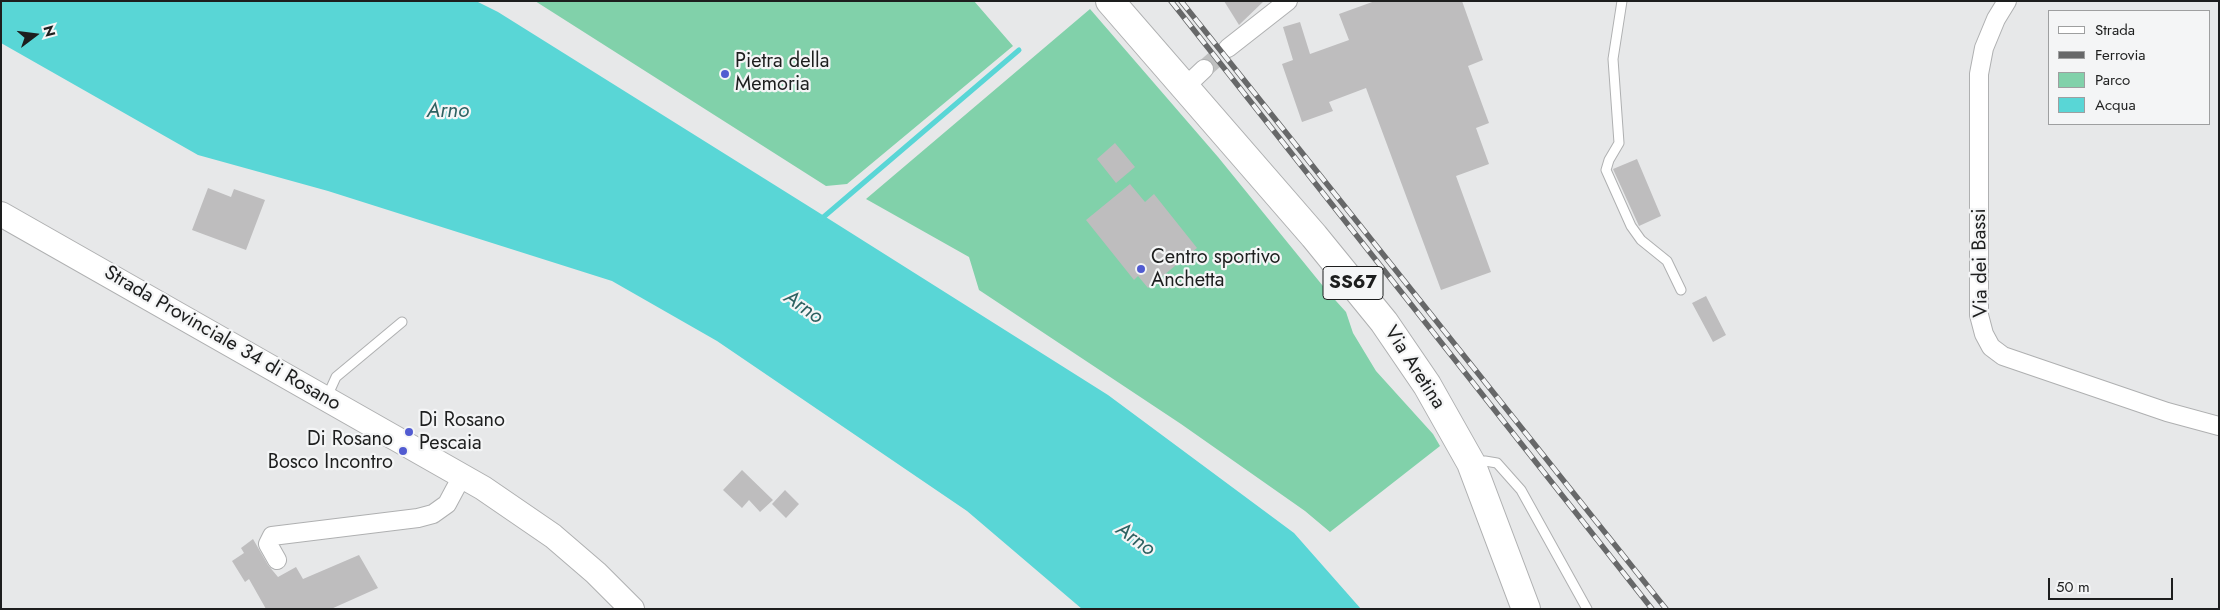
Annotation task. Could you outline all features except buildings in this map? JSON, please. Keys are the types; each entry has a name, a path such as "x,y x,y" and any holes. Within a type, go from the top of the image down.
{"main road":[{"name":"Via Aretina","path":"1110,1 1195,78 1314,236 1384,322 1427,384 1471,463 1526,609"},
{"name":"Strada Provinciale 34 di Rosano","path":"1,214 483,488 553,536 596,573 632,609"}],"street":[{"path":"1228,48 1288,1"},
{"name":"Via dei Bassi","path":"2007,1 1996,19 1984,48 1979,74 1979,315 1984,334 1991,347 2003,356 2167,412 2219,426"},
{"path":"277,560 268,544 272,536 418,518 433,514 447,504 462,476"}],"lane":[{"path":"1622,1 1613,59 1619,143 1609,160 1606,170 1631,226 1641,240 1666,261 1681,290"},
{"path":"325,399 336,377 402,322"},
{"path":"1471,463 1485,461 1497,463 1521,490 1587,609"}],"green space":[{"path":"535,1 974,1 1013,46 847,184 826,186"},
{"name":"Centro sportivo Anchetta","path":"1090,9 1218,157 1346,312 1353,333 1376,371 1433,434 1440,446 1330,532 1305,511 1181,424 979,290 969,257 866,199"}],"water":[{"name":"Arno","path":"1,1 476,1 498,12 1108,395 1294,533 1361,609 1082,609 967,511 717,341 612,281 328,191 198,155 1,43"}],"waterway":[{"path":"820,220 1019,50"}],"tunnel":[{"path":"1204,69 1228,48"}],"railway":[{"path":"1171,1 1652,609"},
{"path":"1181,1 1666,609"}],"place":[{"name":"Pietra della Memoria","path":"725,74"},
{"name":"Centro sportivo Anchetta","path":"1141,269"},
{"name":"Di Rosano Pescaia","path":"409,432"},
{"name":"Di Rosano Bosco Incontro","path":"403,451"}]}
